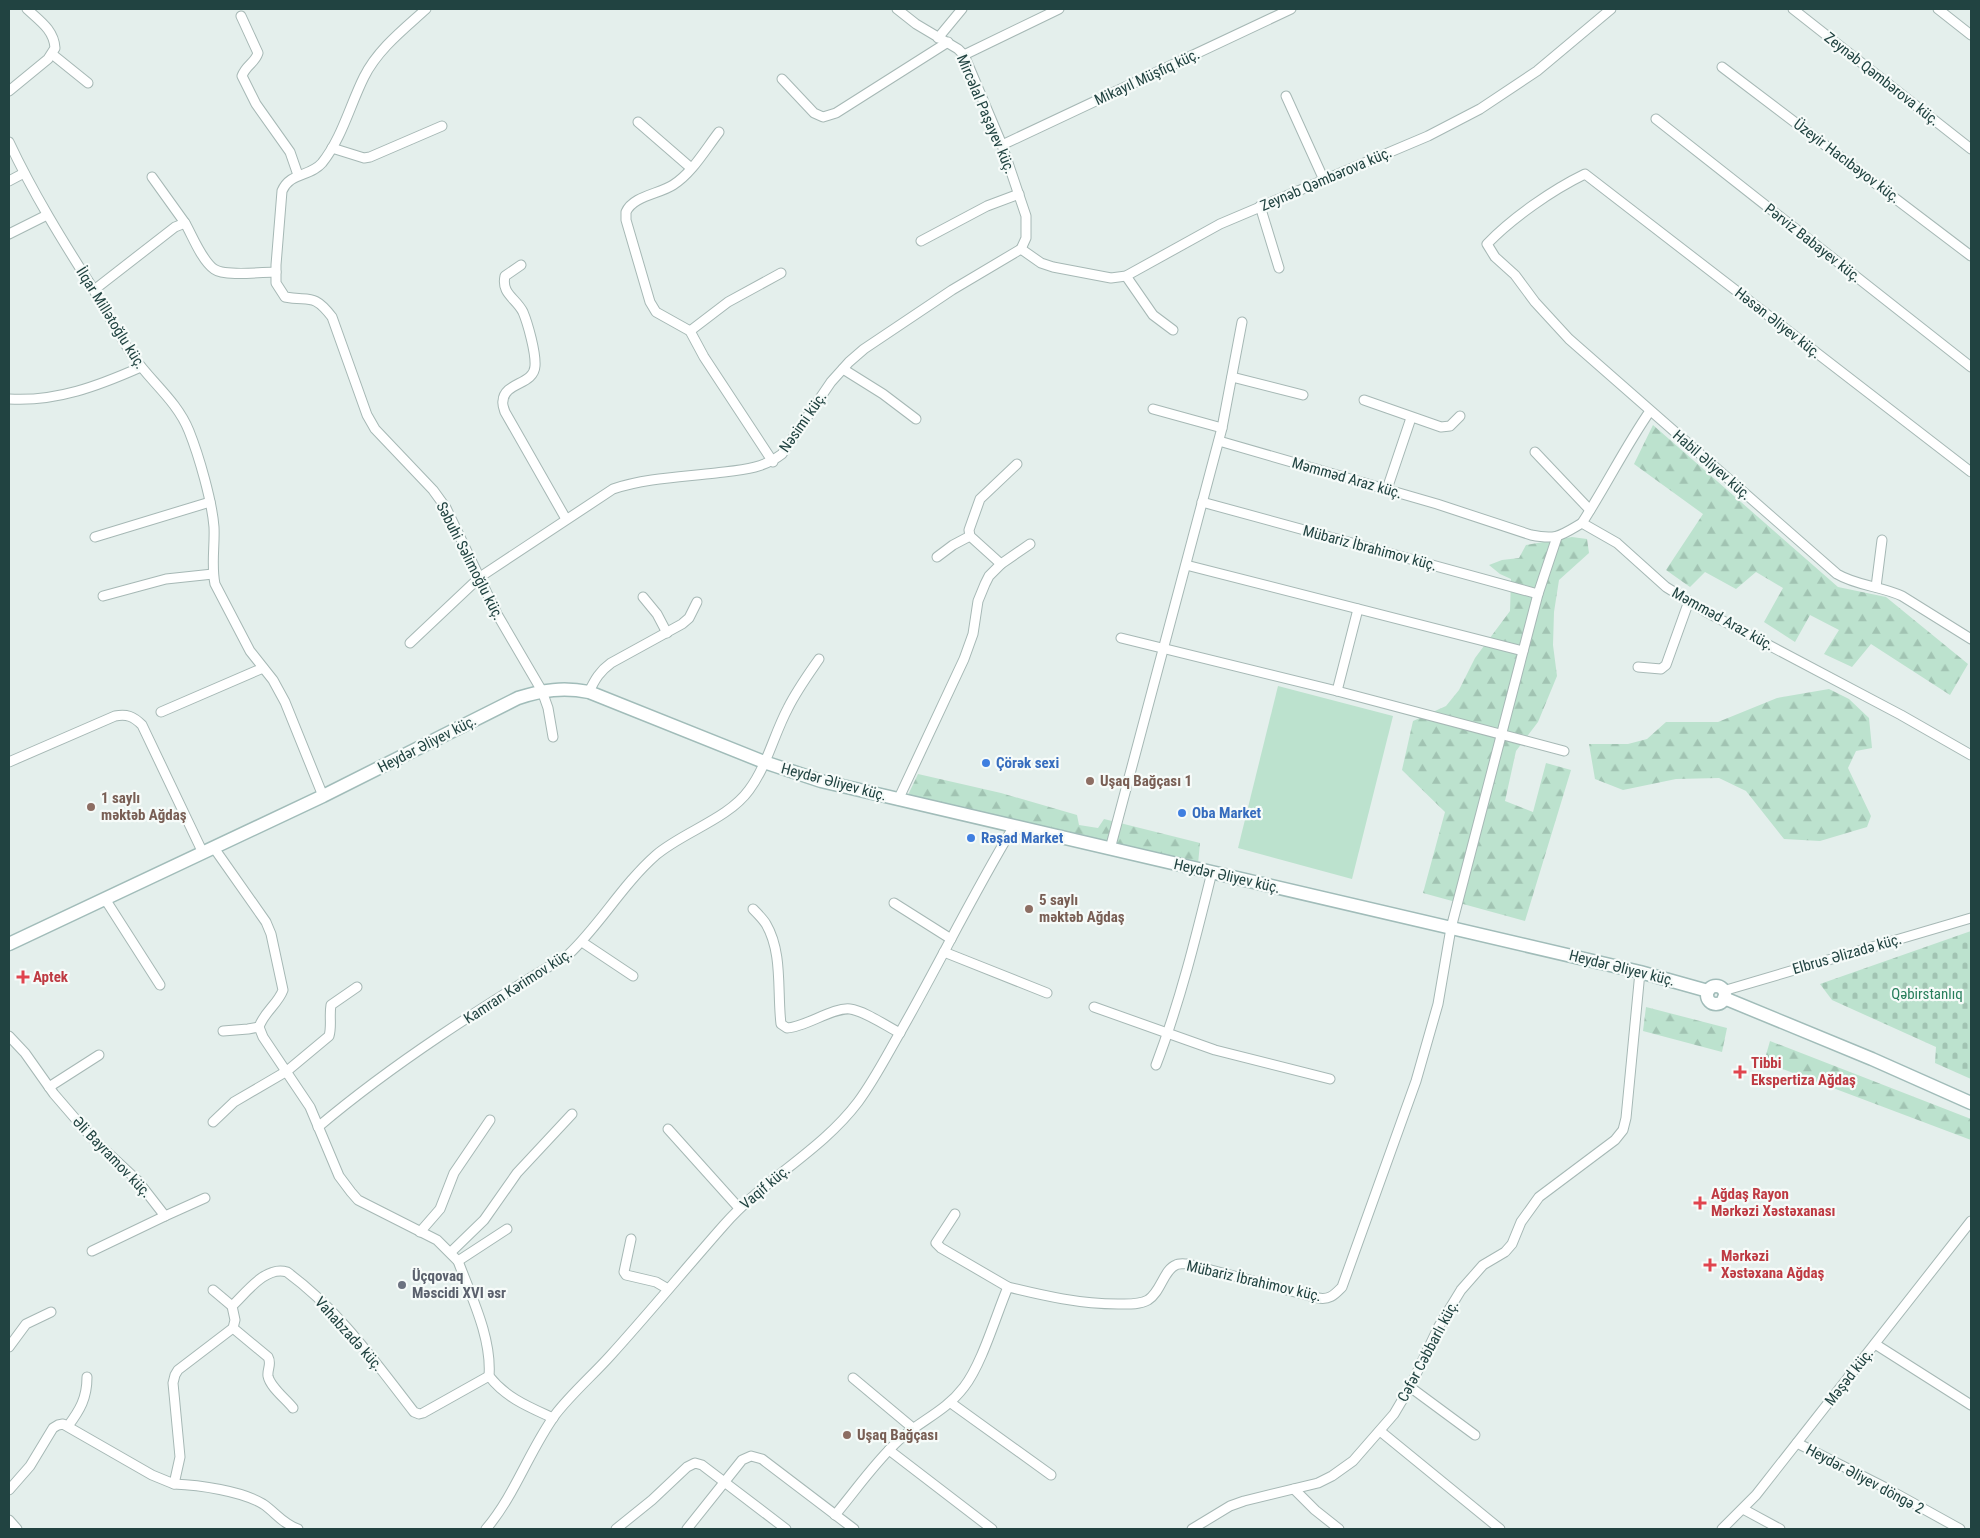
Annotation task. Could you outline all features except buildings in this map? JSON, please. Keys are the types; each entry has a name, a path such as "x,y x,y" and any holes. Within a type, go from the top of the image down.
{"main road":[{"name":"Heydər Əliyev küç.","path":"9,944 323,796 518,698 542,691 573,689 590,692 764,762 821,781 1640,972 1708,991 1710,988 1717,986 1724,994"},
{"path":"1724,994 1971,1103"}],"street":[{"path":"9,92 52,54 55,48 53,35 27,9"},
{"name":"Səbuhi Səlimoğlu küç.","path":"426,9 384,47 374,60 364,76 332,148 320,165 314,170 298,175 285,184 282,191 276,283 285,296 313,299 323,305 332,317 367,416 376,429 433,490 446,508 497,614 542,691 548,708 553,737"},
{"name":"Mircəlal Paşayev küç.","path":"897,9 916,24 948,42 964,55 1002,145 1026,216 1026,238 1021,249"},
{"path":"938,38 962,9"},
{"path":"964,55 1059,9"},
{"name":"Mikayıl Müşfiq küç.","path":"1002,145 1291,9"},
{"name":"Zeynəb Qəmbərova küç.","path":"1021,249 1041,263 1053,267 1111,278 1126,276 1220,224 1428,136 1480,109 1537,71 1611,9"},
{"name":"Zeynəb Qəmbərova küç.","path":"1793,9 1971,148"},
{"path":"1938,9 1971,35"},
{"path":"240,16 258,52 256,59 245,68 242,76 256,104 290,152 298,175"},
{"path":"782,79 814,113 823,117 836,113 948,42"},
{"path":"52,54 88,83"},
{"name":"Üzeyir Hacıbəyov küç.","path":"1722,67 1971,256"},
{"path":"1286,96 1324,180"},
{"name":"Pərviz Babayev küç.","path":"1656,119 1971,366"},
{"path":"638,122 690,168"},
{"path":"332,148 364,158 370,157 442,126"},
{"path":"719,132 690,168 672,186 633,203 626,212 626,220 650,302 656,312 690,331 704,357 773,462"},
{"name":"İlqar Millətoğlu küç.","path":"9,142 47,215 141,367 177,408 190,432 210,502 214,528 213,574 215,584 240,634 255,659 273,680 285,702 323,796"},
{"path":"9,181 24,173"},
{"name":"Habil Əliyev küç.","path":"1585,174 1570,181 1504,227 1487,244 1494,258 1515,275 1535,302 1569,339 1837,574 1855,583 1891,591 1902,596 1971,639"},
{"name":"Həsən Əliyev küç.","path":"1585,174 1971,472"},
{"path":"152,178 185,223 209,264 216,271 227,273 276,272"},
{"path":"921,241 987,206 1019,194"},
{"path":"1260,206 1279,268"},
{"path":"9,234 47,215"},
{"path":"94,290 175,227 185,223"},
{"name":"Nəsimi küç.","path":"410,643 480,577 613,490 631,483 743,470 773,462 782,454 831,382 864,349 952,290 1021,249"},
{"path":"521,265 505,276 503,284 506,291 524,314 535,360 535,369 530,378 506,391 503,401 505,412 566,519"},
{"path":"690,331 728,302 781,273"},
{"path":"1126,276 1153,315 1173,330"},
{"path":"1110,849 1219,441 1242,322"},
{"path":"9,399 42,399 57,396 108,382 141,367"},
{"path":"843,369 883,394 916,419"},
{"path":"1232,377 1303,395"},
{"path":"1364,400 1441,427 1450,426 1460,416"},
{"path":"1153,409 1222,428"},
{"path":"1451,928 1538,594 1558,538 1582,523 1636,430 1650,411"},
{"path":"1387,490 1411,418"},
{"name":"Məmməd Araz küç.","path":"1219,441 1387,490 1531,535 1558,538"},
{"path":"1535,452 1590,510"},
{"path":"1001,564 970,536 969,530 980,499 1018,464"},
{"path":"95,537 210,502"},
{"name":"Mübariz İbrahimov küç.","path":"1202,502 1538,594"},
{"name":"Məmməd Araz küç.","path":"1582,523 1617,543 1666,586 1708,613 1901,715 1971,755"},
{"path":"937,557 953,545 970,536"},
{"path":"1876,587 1882,540"},
{"path":"898,800 964,659 973,634 978,601 989,576 1001,564 1030,544"},
{"path":"1186,565 1523,651"},
{"path":"103,596 166,579 213,574"},
{"path":"643,597 657,614 667,633"},
{"path":"1638,668 1661,669 1666,665 1689,601"},
{"path":"590,692 596,678 611,662 682,624 689,618 697,602"},
{"path":"1337,691 1358,609"},
{"path":"1121,638 1337,691 1564,751"},
{"name":"Kamran Kərimov küç.","path":"318,1127 381,1078 457,1026 568,955 582,942 631,879 671,843 702,827 742,798 748,792 764,762 788,708 819,659"},
{"path":"161,712 263,668"},
{"path":"9,762 114,716 127,714 134,717 142,725 208,851 266,922 272,934 283,990 280,997 261,1019 259,1026 263,1037 310,1107 339,1176 358,1200 437,1240 451,1252 458,1261 487,1344 490,1358 489,1376 497,1386 516,1401 553,1418"},
{"name":"Vaqif küç.","path":"486,1529 499,1514 511,1495 553,1418 563,1405 611,1356 739,1208 837,1127 868,1089 1014,826"},
{"path":"1156,1064 1192,954 1212,872"},
{"path":"105,899 160,985"},
{"path":"894,904 951,939"},
{"path":"753,909 766,923 777,957 782,1024 787,1028 796,1027 842,1010 850,1009 900,1033"},
{"name":"Elbrus Əlizadə küç.","path":"1724,994 1971,918"},
{"name":"Mübariz İbrahimov küç.","path":"1008,1287 1052,1298 1090,1304 1134,1304 1148,1300 1158,1291 1170,1269 1176,1264 1188,1264 1318,1298 1326,1299 1334,1295 1342,1287 1416,1081 1438,1004 1451,928"},
{"path":"582,942 632,976"},
{"path":"944,952 1046,993"},
{"name":"Cəfər Cəbbarlı küç.","path":"1192,1529 1230,1506 1318,1483 1332,1476 1353,1461 1394,1414 1410,1387 1439,1326 1461,1290 1483,1265 1505,1252 1512,1244 1520,1222 1539,1197 1615,1140 1623,1130 1626,1118 1640,972"},
{"path":"213,1122 234,1102 287,1071 329,1036 331,1030 329,1013 331,1005 357,987"},
{"path":"1094,1008 1167,1035 1215,1050 1330,1079"},
{"path":"223,1031 248,1030 259,1026"},
{"name":"Əli Bayramov küç.","path":"9,1036 92,1138 137,1180 166,1216"},
{"path":"49,1087 99,1056"},
{"path":"451,1252 484,1220 517,1173 572,1114"},
{"path":"420,1232 440,1209 454,1173 490,1120"},
{"path":"668,1129 739,1208"},
{"path":"92,1251 205,1198"},
{"path":"835,1515 901,1438 951,1403 965,1386 978,1360 1008,1287 941,1248 936,1243 955,1214"},
{"name":"Məşəd küç.","path":"1722,1529 1743,1509 1797,1443 1971,1221"},
{"path":"458,1261 507,1229"},
{"path":"631,1239 624,1272 626,1275 656,1282 668,1289"},
{"name":"Vahabzadə küç.","path":"232,1306 261,1279 272,1272 280,1270 287,1272 325,1303 341,1320 414,1412 418,1414 489,1376"},
{"path":"174,1484 180,1457 173,1383 175,1375 178,1370 233,1328 235,1320 232,1306 213,1290"},
{"path":"9,1347 26,1324 51,1312"},
{"path":"233,1328 268,1357 270,1361 268,1375 270,1382 293,1408"},
{"path":"1875,1344 1971,1405"},
{"path":"68,1426 84,1401 88,1377"},
{"path":"853,1378 914,1429"},
{"path":"1410,1387 1475,1435"},
{"path":"951,1403 1051,1475"},
{"path":"9,1490 30,1466 53,1428 58,1425 68,1426 152,1475 174,1484 222,1490 248,1498 262,1504 284,1522 298,1529"},
{"path":"1380,1431 1500,1529"},
{"name":"Heydər Əliyev döngə 2","path":"1797,1443 1884,1487 1960,1529"},
{"path":"889,1450 992,1529"},
{"path":"687,1529 742,1460 751,1456 762,1459 854,1529"},
{"path":"616,1529 695,1462 702,1464 786,1529"},
{"path":"1294,1489 1315,1510 1339,1529"},
{"path":"1743,1509 1780,1529"},
{"path":"9,1520 17,1529"}],"green space":[{"path":"1653,425 1838,587 1886,597 1968,664 1950,695 1871,644 1852,667 1824,654 1839,630 1810,615 1795,642 1764,622 1783,588 1756,572 1736,589 1705,572 1690,587 1666,570 1703,514 1634,464"},
{"path":"1572,537 1587,539 1589,553 1559,580 1554,612 1553,645 1557,676 1538,722 1516,751 1505,801 1533,812 1546,763 1571,770 1525,921 1423,893 1445,812 1402,770 1413,721 1446,706 1459,690 1475,658 1510,611 1511,579 1500,574 1489,565 1502,560 1519,558 1526,545"},
{"path":"1278,686 1393,716 1352,879 1238,848"},
{"path":"1829,689 1849,699 1869,718 1872,748 1856,751 1848,768 1871,816 1867,827 1820,841 1784,839 1746,791 1719,778 1676,779 1623,790 1595,779 1589,744 1628,744 1647,739 1666,722 1718,722 1777,698"},
{"path":"918,774 1001,793 1077,815 1079,825 1098,828 1104,819 1200,843 1198,864 908,795"},
{"name":"Qəbirstanlıq","path":"1971,931 1971,1079 1935,1063 1936,1047 1832,1000 1820,984"},
{"path":"1646,1007 1727,1028 1722,1052 1643,1031"},
{"path":"1770,1041 1971,1119 1971,1140 1764,1062"}],"place":[{"name":"Çörək sexi","path":"986,763"},
{"name":"Uşaq Bağçası 1","path":"1090,781"},
{"name":"1 saylı məktəb Ağdaş","path":"91,807"},
{"name":"Oba Market","path":"1182,813"},
{"name":"Rəşad Market","path":"971,838"},
{"name":"5 saylı məktəb Ağdaş","path":"1029,909"},
{"name":"Aptek","path":"23,977"},
{"name":"Tibbi Ekspertiza Ağdaş","path":"1740,1072"},
{"name":"Ağdaş Rayon Mərkəzi Xəstəxanası","path":"1700,1203"},
{"name":"Mərkəzi Xəstəxana Ağdaş","path":"1710,1265"},
{"name":"Üçqovaq Məscidi XVI əsr","path":"402,1285"},
{"name":"Uşaq Bağçası","path":"847,1435"}]}
